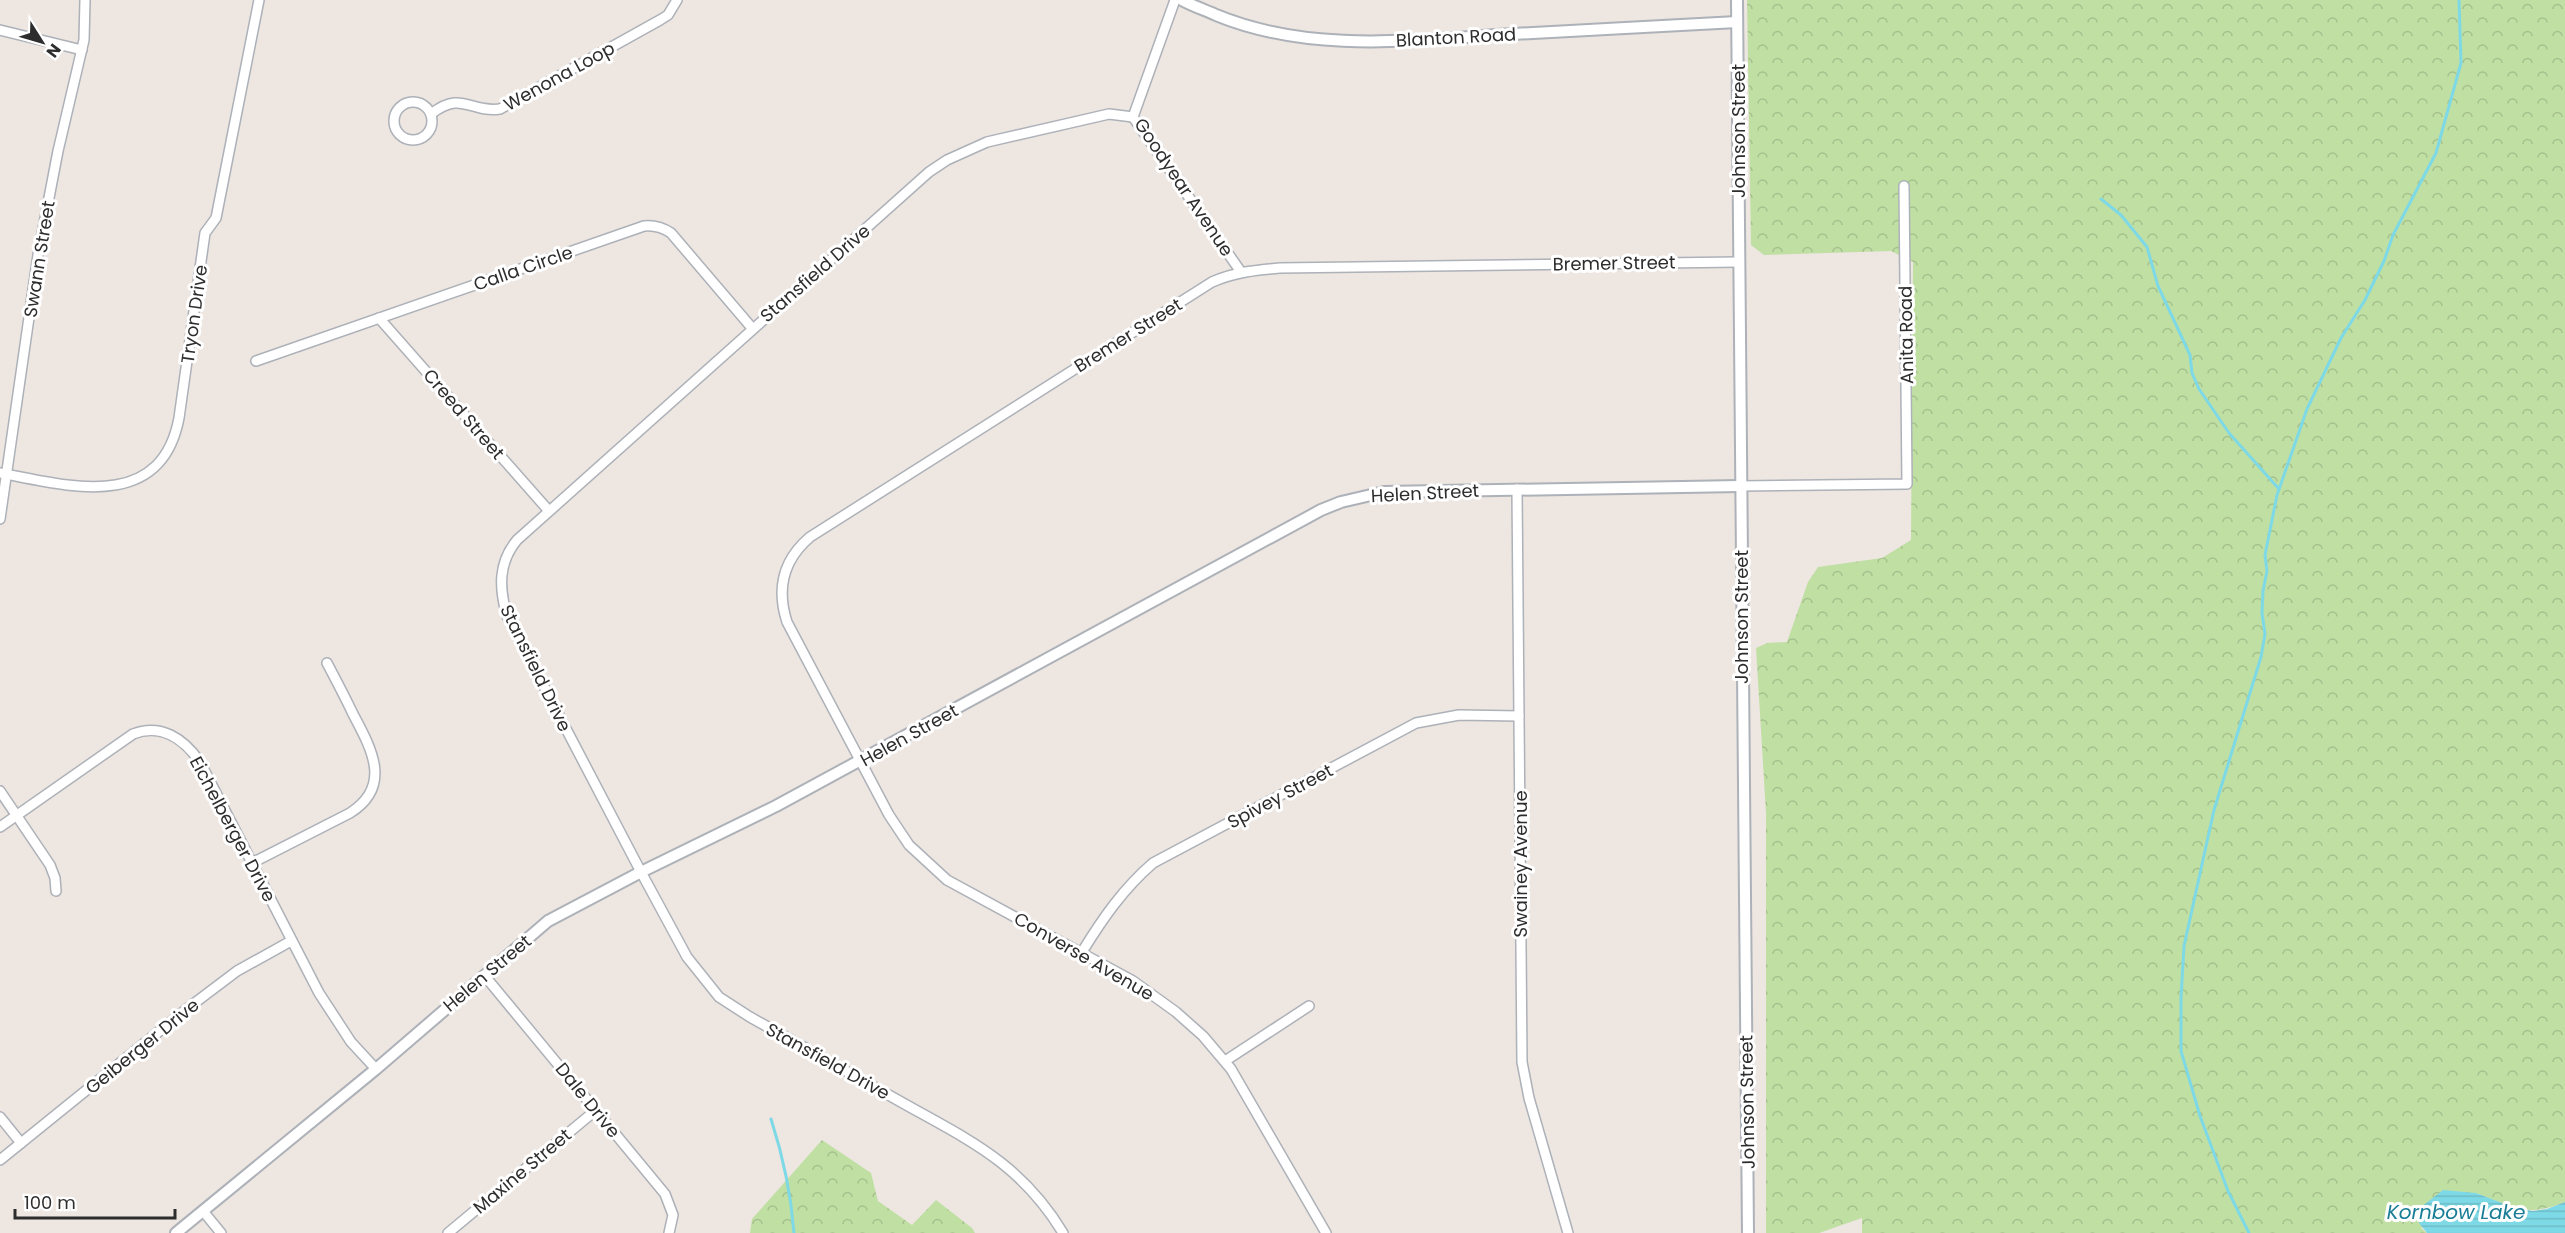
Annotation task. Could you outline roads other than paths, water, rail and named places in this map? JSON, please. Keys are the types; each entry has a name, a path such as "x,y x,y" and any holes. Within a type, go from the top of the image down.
{"street":[{"name":"Swann Street","path":"0,519 4,474 38,255 58,151 82,50 86,18 85,0"},
{"name":"Tryon Drive","path":"4,474 91,488 113,487 134,480 152,468 171,446 179,418 205,233 216,218 260,0"},
{"name":"Wenona Loop","path":"431,114 441,106 453,102 462,102 484,111 500,109 660,20 668,15 676,0"},
{"name":"Goodyear Avenue","path":"1175,0 1133,117 1241,272"},
{"name":"Blanton Road","path":"1182,0 1243,26 1264,32 1338,41 1453,38 1737,22"},
{"name":"Johnson Street","path":"1737,0 1748,1233"},
{"path":"0,30 82,50"},
{"path":"406,104 420,104 431,114 431,128 421,139 407,139 396,129 396,115 406,104"},
{"name":"Stansfield Drive","path":"1063,1233 1051,1213 1023,1180 976,1143 750,1017 719,997 687,957 640,873 507,616 501,579 506,558 518,540 752,328 929,172 947,160 987,142 1109,114 1133,117"},
{"name":"Anita Road","path":"1740,486 1907,484 1904,186"},
{"name":"Calla Circle","path":"256,361 651,225 671,233 752,328"},
{"name":"Bremer Street","path":"861,761 787,622 783,608 782,579 790,558 810,537 1212,282 1241,272 1280,268 1739,262"},
{"name":"Creed Street","path":"379,318 549,511"},
{"name":"Helen Street","path":"176,1233 376,1068 548,921 861,761 1321,510 1362,495 1384,492 1740,486"},
{"name":"Swainey Avenue","path":"1517,489 1522,1062 1529,1098 1568,1233"},
{"path":"252,863 350,813 363,803 371,791 375,770 371,749 327,663"},
{"name":"Spivey Street","path":"1082,952 1111,906 1130,884 1154,863 1416,723 1459,715 1519,716"},
{"name":"Eichelberger Drive","path":"0,827 133,734 147,730 161,731 181,740 192,750 291,941 334,1018 376,1068"},
{"name":"Converse Avenue","path":"861,761 896,827 924,861 941,876 1132,981 1176,1012 1203,1036 1225,1061 1326,1233"},
{"path":"0,791 50,865 55,878 56,891"},
{"name":"Geiberger Drive","path":"0,1160 237,971 291,941"},
{"name":"Dale Drive","path":"484,975 669,1201 673,1215 669,1233"},
{"path":"1225,1061 1309,1005"},
{"name":"Maxine Street","path":"448,1233 596,1110"},
{"path":"0,1117 21,1143"},
{"path":"203,1211 221,1233"}],"water":[{"name":"Kornbow Lake","path":"2443,1190 2476,1193 2515,1208 2533,1211 2547,1209 2565,1202 2565,1233 2427,1233 2419,1223 2421,1207"}],"waterway":[{"path":"2249,1233 2228,1191 2200,1116 2181,1051 2184,946 2214,810 2261,657 2265,634 2262,613 2267,571 2265,555 2277,495 2307,409 2341,338 2365,300 2384,261 2393,235 2436,153 2461,63 2459,0"},
{"path":"2101,199 2121,215 2147,247 2158,286 2190,355 2192,373 2199,389 2229,433 2279,489"},
{"path":"771,1119 786,1175 794,1233"}]}
